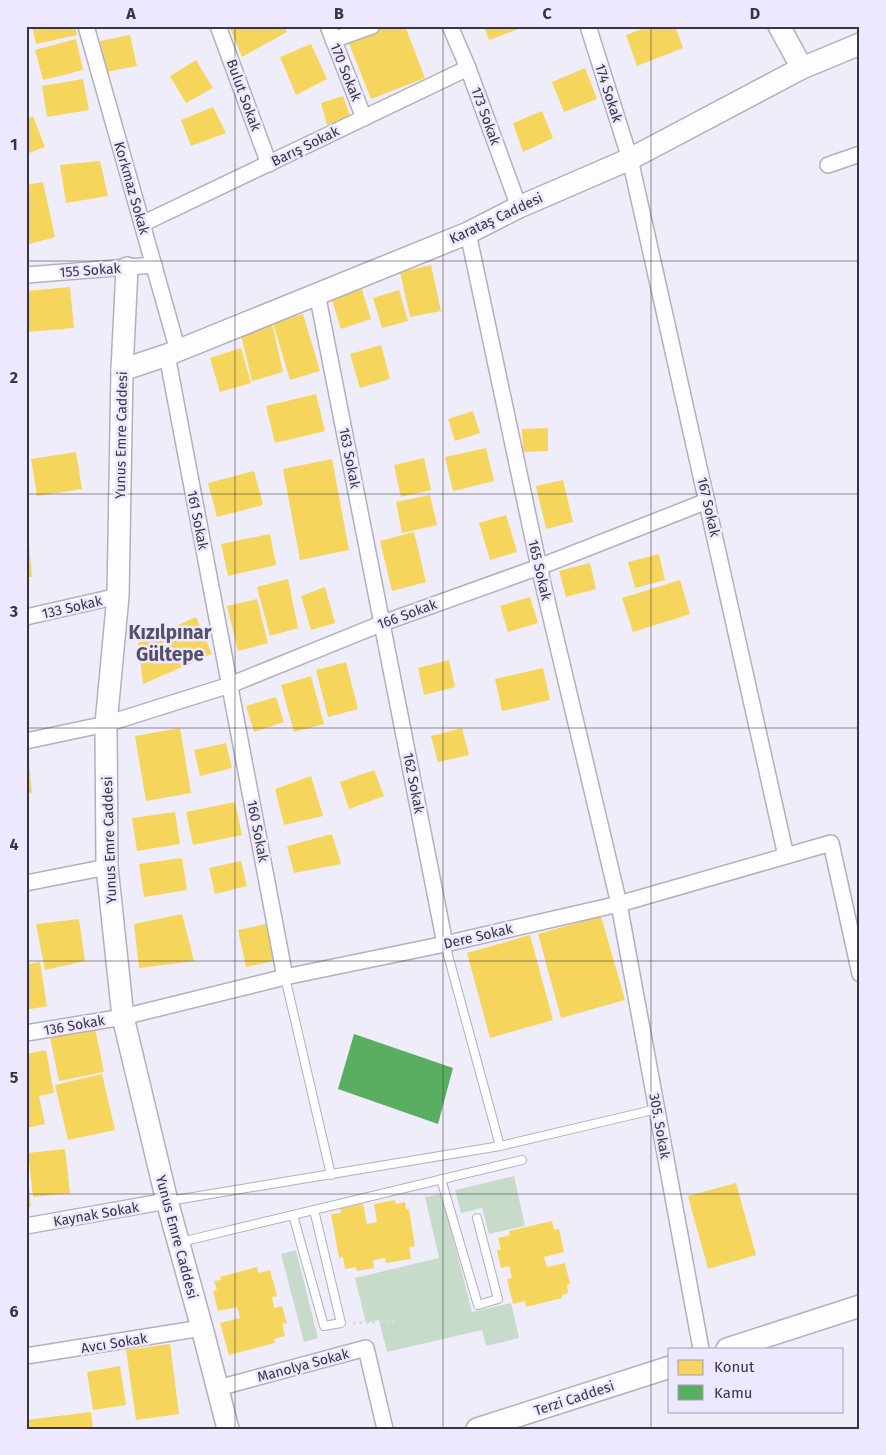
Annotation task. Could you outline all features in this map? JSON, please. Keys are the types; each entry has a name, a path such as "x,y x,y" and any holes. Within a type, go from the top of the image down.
{"street":[{"name":"Korkmaz Sokak","path":"86,26 154,265 172,353"},
{"name":"Bulut Sokak","path":"218,26 269,164"},
{"path":"330,33 372,26"},
{"name":"173 Sokak","path":"450,26 468,68 519,207"},
{"name":"174 Sokak","path":"588,26 630,159"},
{"path":"780,26 802,68"},
{"name":"170 Sokak","path":"330,33 364,118"},
{"name":"Karataş Caddesi","path":"122,370 172,353 468,233 519,207 630,159 802,68 860,44"},
{"name":"Barış Sokak","path":"142,224 468,68"},
{"path":"828,164 860,154"},
{"name":"167 Sokak","path":"630,159 786,856"},
{"name":"165 Sokak","path":"468,233 538,567 619,904"},
{"name":"155 Sokak","path":"26,275 154,265"},
{"name":"Yunus Emre Caddesi","path":"127,268 122,370 118,596 106,724 107,867 122,1017 167,1202 228,1429"},
{"name":"163 Sokak","path":"317,294 383,623"},
{"name":"161 Sokak","path":"172,353 230,685"},
{"name":"166 Sokak","path":"26,741 106,724 230,685 383,623 538,567 707,501"},
{"name":"133 Sokak","path":"26,617 118,596"},
{"name":"162 Sokak","path":"383,623 445,944"},
{"name":"160 Sokak","path":"230,685 285,977"},
{"name":"Dere Sokak","path":"122,1017 285,977 445,944 619,904 831,843 860,974"},
{"path":"26,883 107,867"},
{"name":"305. Sokak","path":"619,904 702,1348"},
{"name":"136 Sokak","path":"26,1033 122,1017"},
{"name":"Kaynak Sokak","path":"26,1226 167,1202"},
{"path":"730,1348 860,1306"},
{"name":"Avcı Sokak","path":"26,1356 202,1328"},
{"name":"Manolya Sokak","path":"218,1388 366,1348 384,1429"},
{"name":"Terzi Caddesi","path":"478,1429 514,1423 668,1368"}],"lane":[{"path":"445,944 500,1146"},
{"path":"285,977 331,1175"},
{"path":"167,1202 500,1146 657,1109"},
{"path":"178,1243 522,1160"},
{"path":"441,1179 478,1305 498,1299 477,1218"},
{"path":"293,1215 324,1326 341,1323 314,1210"}],"path":[{"path":"341,1323 397,1322"}],"green space":[{"path":"514,1176 525,1226 489,1234 482,1208 461,1213 455,1190"},
{"path":"442,1194 472,1312 511,1303 519,1338 486,1346 482,1330 387,1352 379,1320 366,1323 355,1278 439,1258 425,1197"},
{"path":"296,1250 318,1338 304,1342 281,1254"}],"building: Konut":[{"path":"32,26 75,26 77,35 36,44"},
{"path":"229,26 284,26 287,32 242,57"},
{"path":"385,26 405,26 425,78 371,99 348,41"},
{"path":"484,26 517,26 519,29 489,40"},
{"path":"650,26 675,26 683,48 637,66 626,35"},
{"path":"130,35 137,66 106,72 100,41"},
{"path":"76,39 83,70 43,80 35,50"},
{"path":"311,44 327,79 296,95 280,57"},
{"path":"196,60 213,88 186,103 170,76"},
{"path":"585,68 597,99 564,112 552,82"},
{"path":"83,79 89,110 47,117 42,86"},
{"path":"343,96 350,116 327,125 321,103"},
{"path":"213,107 226,133 191,146 181,120"},
{"path":"542,111 553,138 523,152 513,123"},
{"path":"33,116 45,147 29,153 26,146 26,119"},
{"path":"100,161 108,196 66,203 60,165"},
{"path":"43,182 55,237 26,245 26,185"},
{"path":"431,265 441,311 410,317 400,272"},
{"path":"361,286 371,319 341,329 330,294"},
{"path":"70,287 74,328 26,332 26,291"},
{"path":"399,290 408,321 382,328 373,298"},
{"path":"303,314 320,371 290,380 273,323"},
{"path":"272,323 283,372 252,381 241,335"},
{"path":"381,345 390,379 360,388 350,354"},
{"path":"241,348 251,383 220,392 210,358"},
{"path":"316,394 325,431 275,443 266,406"},
{"path":"473,411 480,433 455,441 448,419"},
{"path":"548,428 548,451 523,452 522,429"},
{"path":"486,448 494,481 453,491 445,457"},
{"path":"76,452 82,489 37,496 31,459"},
{"path":"424,458 431,490 401,497 394,465"},
{"path":"332,459 349,550 300,560 283,469"},
{"path":"254,471 263,505 217,517 208,483"},
{"path":"563,480 573,522 546,529 536,486"},
{"path":"430,495 437,525 402,533 396,502"},
{"path":"506,515 517,552 490,560 479,523"},
{"path":"414,532 426,582 392,591 380,541"},
{"path":"26,533 28,533 32,577 26,577"},
{"path":"270,534 276,565 228,576 221,544"},
{"path":"659,554 665,580 635,588 628,562"},
{"path":"590,563 596,589 566,597 559,571"},
{"path":"288,579 298,628 270,636 257,587"},
{"path":"680,580 690,614 633,632 622,598"},
{"path":"325,587 335,623 311,630 301,596"},
{"path":"530,597 538,623 508,632 500,606"},
{"path":"257,599 268,643 238,651 227,606"},
{"path":"196,617 212,654 143,684 138,643"},
{"path":"449,660 455,687 424,695 418,668"},
{"path":"346,662 358,709 328,717 316,670"},
{"path":"543,668 550,700 502,711 495,679"},
{"path":"311,676 324,724 294,732 281,685"},
{"path":"276,697 284,722 254,732 246,706"},
{"path":"180,728 191,793 146,801 135,736"},
{"path":"462,728 469,755 438,762 431,736"},
{"path":"226,743 232,768 200,776 194,750"},
{"path":"28,752 32,793 26,794 26,753"},
{"path":"374,770 384,796 349,809 340,782"},
{"path":"311,776 323,816 284,825 275,789"},
{"path":"235,802 242,835 193,845 186,812"},
{"path":"175,812 180,844 137,851 132,818"},
{"path":"332,834 341,864 294,873 287,846"},
{"path":"182,858 187,890 144,897 139,864"},
{"path":"241,861 247,886 215,894 209,868"},
{"path":"182,914 194,961 139,968 134,924"},
{"path":"601,916 625,1000 561,1018 538,934"},
{"path":"79,919 85,961 45,970 36,924"},
{"path":"266,924 274,961 246,967 238,930"},
{"path":"530,935 553,1020 490,1038 467,953"},
{"path":"40,962 47,1006 26,1010 26,964"},
{"path":"95,1028 104,1072 59,1081 50,1037"},
{"path":"46,1050 54,1093 39,1096 45,1124 26,1128 26,1054"},
{"path":"102,1074 115,1130 68,1140 55,1085"},
{"path":"65,1149 70,1193 33,1197 28,1153"},
{"path":"26,1177 28,1177 31,1207 26,1207"},
{"path":"736,1183 756,1255 708,1269 688,1196"},
{"path":"395,1200 396,1204 405,1202 406,1209 409,1209 415,1246 409,1247 411,1259 386,1263 385,1258 373,1260 374,1268 357,1271 356,1267 345,1269 343,1257 339,1258 331,1214 341,1213 340,1208 363,1204 367,1224 377,1222 374,1204"},
{"path":"552,1221 554,1230 559,1229 564,1252 544,1257 547,1267 565,1263 570,1284 567,1285 568,1293 562,1295 562,1298 526,1307 525,1301 513,1304 507,1279 512,1278 509,1266 501,1268 497,1250 501,1250 498,1238 510,1235 509,1231"},
{"path":"257,1267 258,1273 270,1270 277,1296 272,1297 274,1308 282,1306 287,1324 282,1323 285,1336 274,1339 275,1343 229,1355 220,1323 240,1318 237,1307 218,1311 213,1291 217,1290 214,1281 221,1280 220,1277"},
{"path":"170,1344 179,1414 136,1420 126,1350"},
{"path":"120,1366 126,1405 93,1410 87,1372"},
{"path":"91,1412 93,1429 27,1429 26,1420"}],"building: Kamu":[{"path":"354,1034 453,1068 438,1124 338,1089"}],"district":[{"name":"Kızılpınar Gültepe","path":"170,643"}]}
